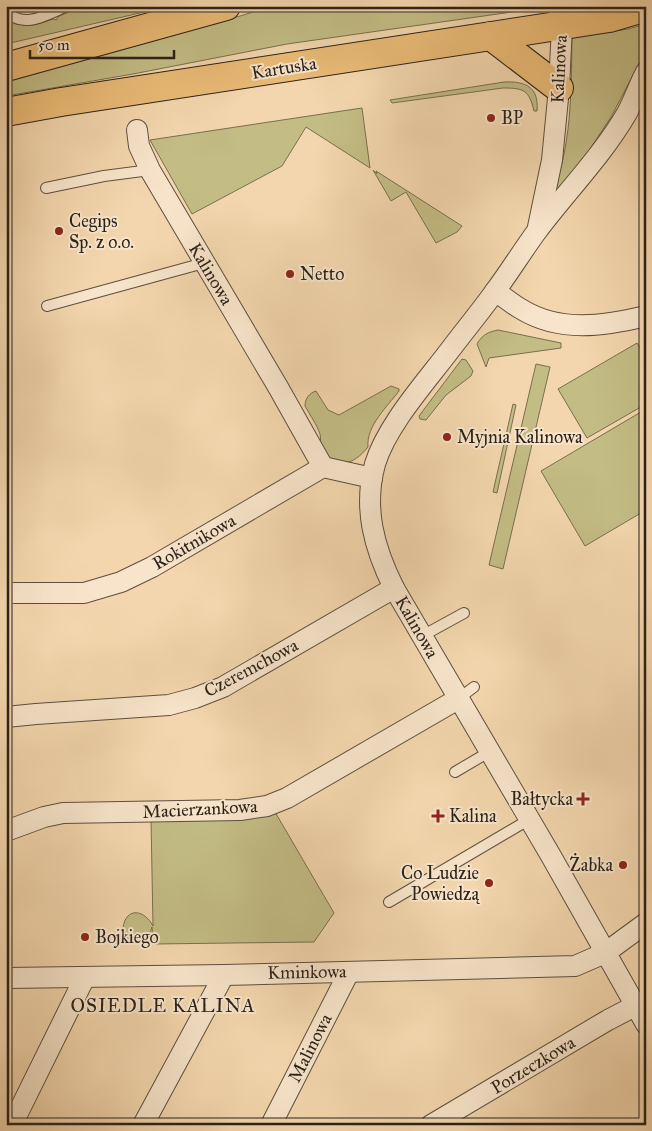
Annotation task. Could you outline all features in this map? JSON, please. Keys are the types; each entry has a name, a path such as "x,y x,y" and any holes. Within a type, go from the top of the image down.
{"main road":[{"path":"6,67 226,6"},
{"name":"Kartuska","path":"6,112 490,36 562,16 609,18 646,7"},
{"path":"490,36 559,88"}],"street":[{"name":"Kalinowa","path":"537,231 552,160 559,88 562,16"},
{"name":"Kalinowa","path":"646,72 627,112 602,150 537,231 495,291 386,436 372,478 370,511 379,555 394,588 422,636 466,693 489,752 530,820 646,1024"},
{"name":"Kalinowa","path":"137,130 139,146 150,170 323,467"},
{"path":"495,291 521,310 556,324 597,326 646,316"},
{"path":"323,467 372,478"},
{"name":"Rokitnikowa","path":"6,593 84,593 121,582 152,567 323,467"},
{"name":"Czeremchowa","path":"6,717 169,705 195,698 223,687 394,588"},
{"name":"Macierzankowa","path":"6,831 44,817 63,813 240,810 267,806 287,798 466,693"},
{"name":"Kminkowa","path":"6,978 224,975 575,966 605,952 646,923"},
{"name":"Malinowa","path":"271,1125 349,972"},
{"path":"143,1125 224,975"},
{"path":"12,1125 85,977"},
{"name":"Porzeczkowa","path":"432,1125 635,1006"}],"lane":[{"path":"6,10 14,17 29,21 67,6"},
{"path":"46,188 104,176 150,170"},
{"path":"47,306 204,263"},
{"path":"422,636 464,613"},
{"path":"455,772 489,752"},
{"path":"389,902 530,820"}],"shaded area":[{"path":"84,6 170,6 6,44 6,16 24,25 34,25 53,19 56,20 59,16"},
{"path":"272,6 554,6 287,44 6,96 6,82"},
{"path":"646,24 646,44 641,60 611,117 555,202 551,199 563,159 569,120 572,38 628,29"},
{"path":"504,82 525,84 530,87 536,96 537,111 534,111 528,94 521,90 510,88 392,103 390,100"},
{"path":"362,108 370,168 306,127 282,166 192,214 150,140"},
{"path":"373,170 462,226 457,232 436,243 406,192 391,201"},
{"path":"498,330 561,343 561,348 489,358 486,367 477,344 486,334"},
{"path":"637,343 646,358 646,404 587,438 558,389"},
{"path":"462,359 466,360 473,371 471,376 446,395 426,420 420,419 419,416"},
{"path":"536,364 550,367 503,569 489,565"},
{"path":"391,386 399,389 399,391 374,424 368,439 368,447 350,462 344,463 332,459 326,454 321,446 319,431 305,406 311,393 316,391 328,410 339,415"},
{"path":"513,404 516,405 497,493 493,492"},
{"path":"646,409 646,510 585,546 541,471"},
{"path":"275,812 334,913 314,942 153,944 152,927 149,935 143,940 136,941 128,938 123,928 128,916 132,913 145,916 153,926 151,819"}],"place":[{"name":"BP","path":"491,118"},
{"name":"Cegips Sp. z o.o.","path":"59,231"},
{"name":"Netto","path":"290,274"},
{"name":"Myjnia Kalinowa","path":"447,437"},
{"name":"Bałtycka","path":"583,799"},
{"name":"Kalina","path":"438,816"},
{"name":"Żabka","path":"623,865"},
{"name":"Co Ludzie Powiedzą","path":"489,883"},
{"name":"Bojkiego","path":"85,937"}],"district":[{"name":"OSIEDLE KALINA","path":"163,1005"}]}
